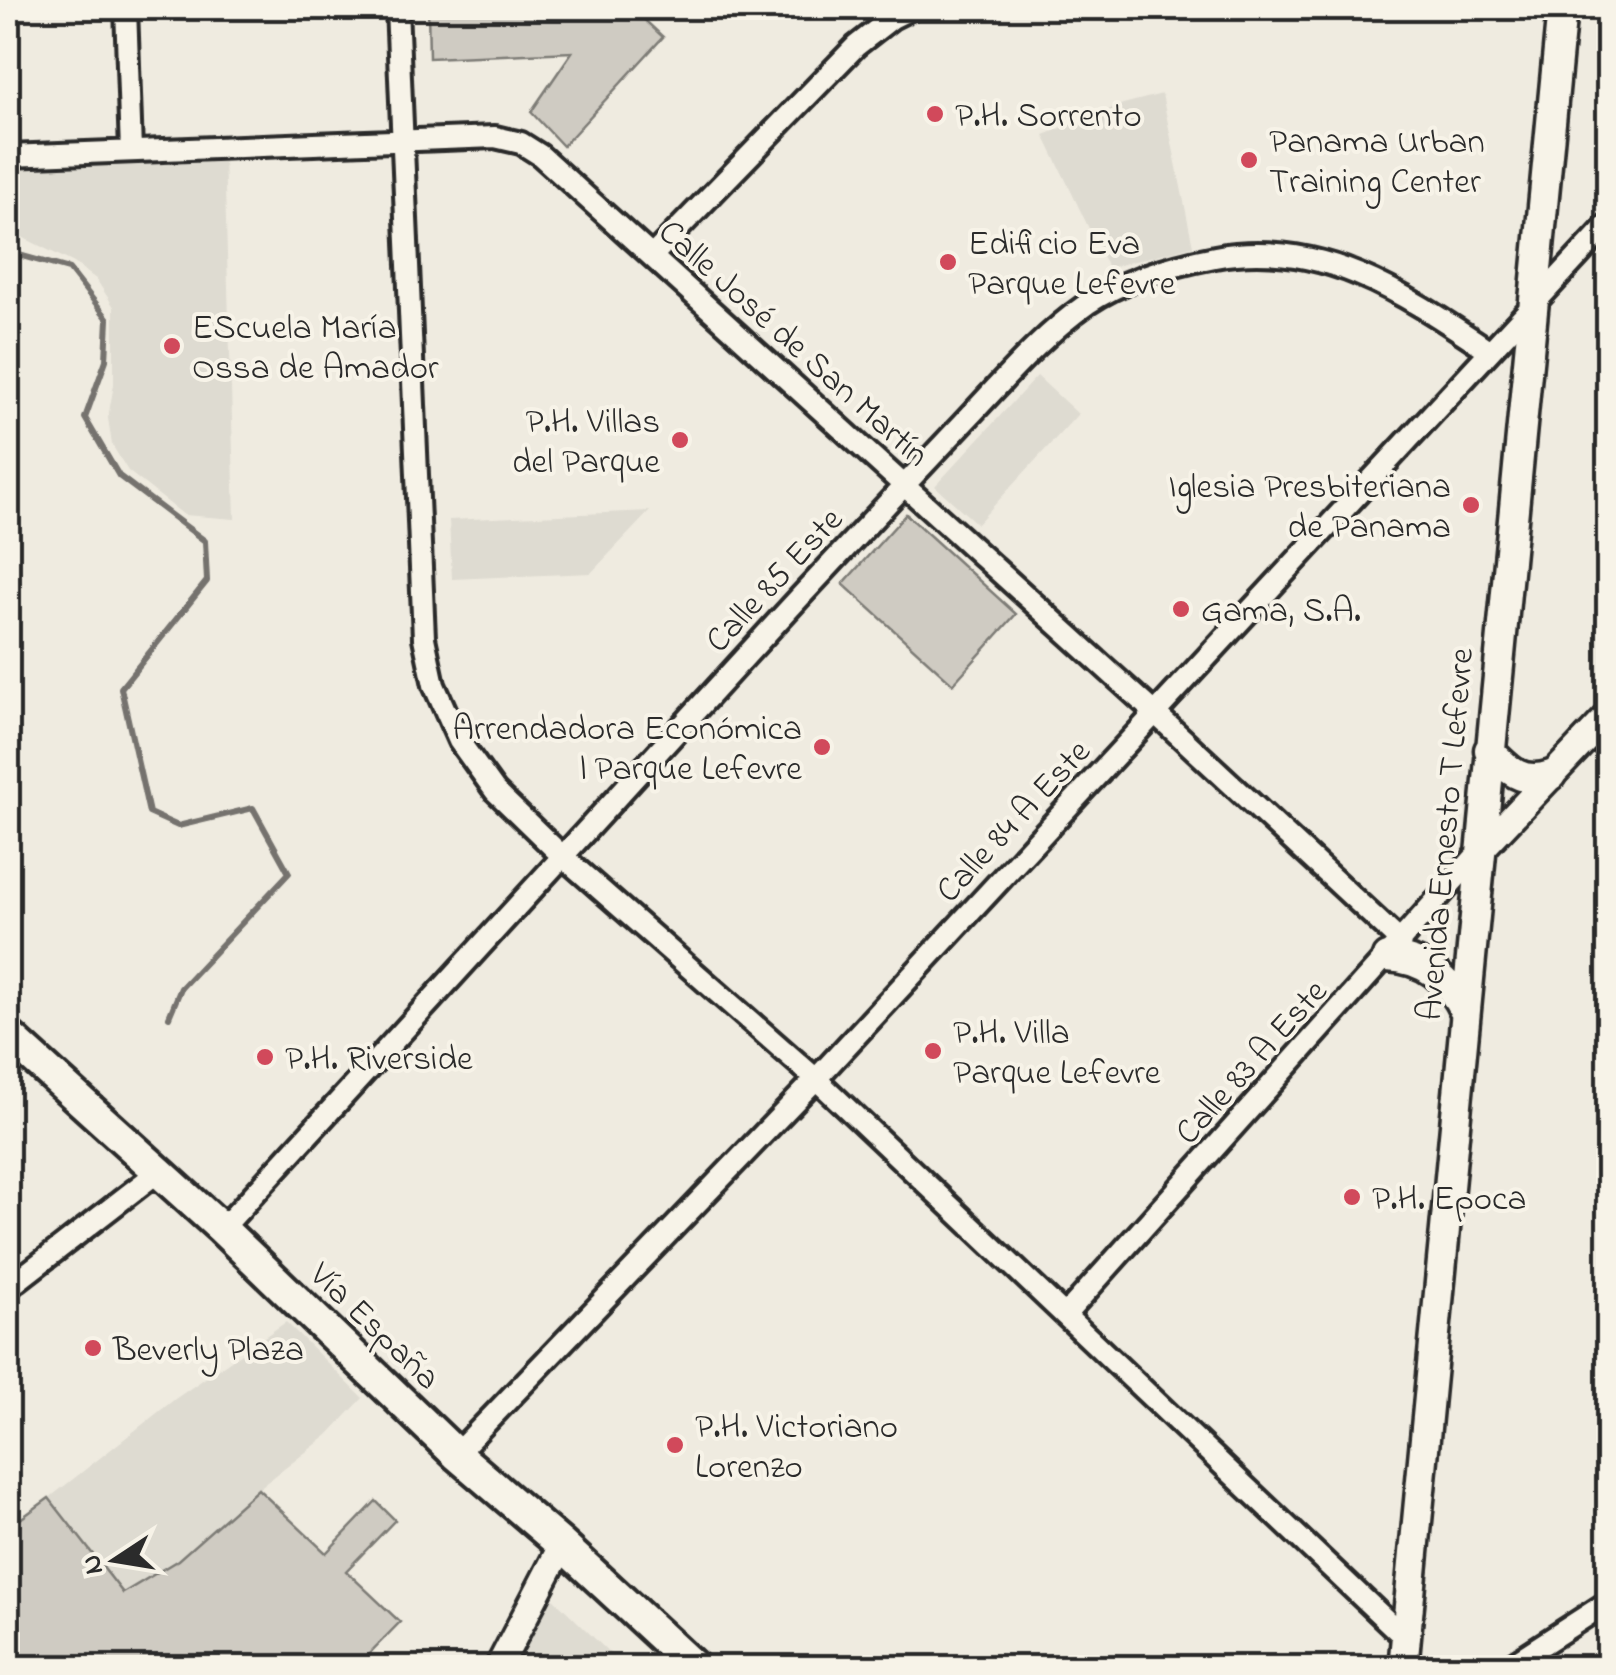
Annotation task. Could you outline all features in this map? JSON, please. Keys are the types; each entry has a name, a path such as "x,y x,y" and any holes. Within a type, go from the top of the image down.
{"main road":[{"name":"Avenida Ernesto T Lefevre","path":"1404,1668 1488,750 1562,8"},
{"path":"1488,750 1516,776 1534,780 1552,776"},
{"path":"1394,950 1429,968 1449,987 1465,1013"},
{"name":"Vía España","path":"8,1035 222,1229 456,1454 562,1545 694,1668"}],"street":[{"path":"126,8 131,151"},
{"path":"397,8 424,638 452,726 468,754 494,791 561,855 816,1079 1405,1638"},
{"path":"652,256 887,12 912,8"},
{"name":"Calle José de San Martín","path":"8,156 402,139 495,137 521,143 540,155 1156,714 1394,950"},
{"name":"Calle 84 A Este","path":"456,1454 816,1079 1608,224"},
{"name":"Calle 85 Este","path":"222,1229 561,855 904,486 1052,331 1090,302 1164,270 1216,257 1271,251 1332,262 1375,279 1490,351"},
{"path":"1481,850 1608,716"},
{"name":"Calle 83 A Este","path":"1066,1314 1481,850"},
{"path":"8,1288 159,1171"},
{"path":"498,1668 562,1545"},
{"path":"1506,1668 1608,1602"}],"shaded area":[{"path":"428,8 632,8 663,37 563,146 531,112 572,52 429,58"},
{"path":"1162,94 1193,246 1108,268 1044,135 1123,104"},
{"name":"EScuela María Ossa de Amador","path":"224,155 235,519 184,515 128,471 112,445 108,418 114,384 114,307 96,279 74,263 8,230 8,168"},
{"path":"1037,376 1078,414 977,524 935,486"},
{"path":"650,511 591,573 452,579 449,520"},
{"path":"906,514 1016,614 953,684 843,584"},
{"path":"286,1322 363,1398 328,1435 258,1489 178,1560 123,1594 49,1498 175,1399"},
{"path":"258,1489 326,1553 376,1501 395,1520 346,1571 400,1622 356,1667 8,1667 8,1528 49,1498 123,1593 178,1560"},
{"path":"551,1596 624,1667 511,1668"}],"waterway":[{"path":"8,252 69,269 108,319 106,360 85,418 119,476 205,541 207,581 121,688 149,813 178,826 253,808 289,873 181,988 169,1017"}],"place":[{"name":"P.H. Sorrento","path":"935,114"},
{"name":"Panama Urban Training Center","path":"1249,160"},
{"name":"Edificio Eva Parque Lefevre","path":"948,262"},
{"name":"EScuela María Ossa de Amador","path":"172,346"},
{"name":"P.H. Villas del Parque","path":"680,440"},
{"name":"Iglesia Presbiteriana de Panama","path":"1471,505"},
{"name":"Gama, S.A.","path":"1181,609"},
{"name":"Arrendadora Económica | Parque Lefevre","path":"822,747"},
{"name":"P.H. Villa Parque Lefevre","path":"933,1051"},
{"name":"P.H. Riverside","path":"265,1057"},
{"name":"P.H. Epoca","path":"1352,1197"},
{"name":"Beverly Plaza","path":"93,1348"},
{"name":"P.H. Victoriano Lorenzo","path":"675,1445"}]}
